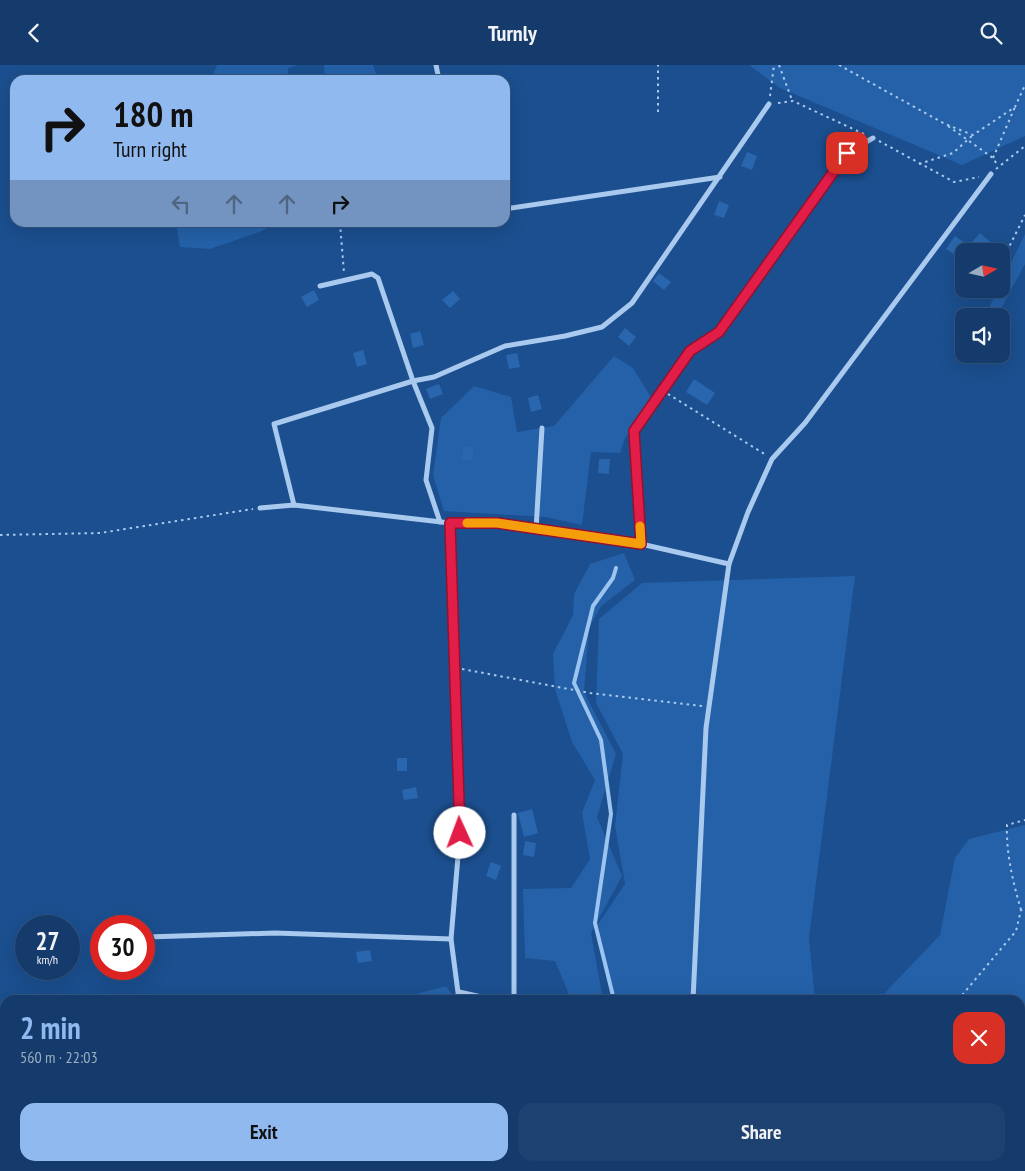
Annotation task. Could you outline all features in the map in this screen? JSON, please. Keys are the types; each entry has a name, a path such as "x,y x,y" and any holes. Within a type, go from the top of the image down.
{"street":[{"path":"294,505 274,424 413,381 434,377 505,346 565,337 602,327 632,303 769,104"},
{"path":"641,544 634,431 690,351 719,332 847,153 873,138"},
{"path":"693,995 709,707 729,564 748,512 772,459 805,423 991,174"},
{"path":"510,208 720,177"},
{"path":"320,286 372,274 378,278 413,381 432,428 426,479 440,522"},
{"path":"536,530 542,428"},
{"path":"260,508 294,505 450,523 497,523 641,544 729,564"},
{"path":"450,523 460,833 452,939 459,992 472,995"},
{"path":"514,815 514,995"},
{"path":"155,937 275,933 452,939"}],"path":[{"path":"658,65 658,112"},
{"path":"769,104 774,65"},
{"path":"780,65 792,101"},
{"path":"839,65 945,124 993,158 998,167"},
{"path":"993,158 1025,85"},
{"path":"919,164 953,153 973,135 1015,107"},
{"path":"945,124 973,135"},
{"path":"991,174 1025,145"},
{"path":"1010,245 1025,215"},
{"path":"340,227 344,281"},
{"path":"662,390 772,459"},
{"path":"0,535 100,533 260,508"},
{"path":"455,668 590,693 709,707"},
{"path":"962,995 1016,931 1021,910 1012,877 1006,842 1007,825 1025,820"},
{"path":"1021,910 1025,909"}],"shaded area":[{"path":"217,65 298,65 288,68 287,75 213,75"},
{"path":"324,65 373,65 376,75 325,75"},
{"path":"749,65 1025,65 1025,136 962,165 780,88"},
{"path":"177,227 270,227 210,249 180,247"},
{"path":"1025,234 1025,264 1010,292 1010,265"},
{"path":"994,298 1007,298 1001,308 989,308"},
{"path":"614,356 633,368 652,399 625,438 620,453 591,452 582,525 545,517 444,511 433,475 441,418 474,386 511,397 517,432 554,426"},
{"path":"624,553 635,580 601,606 589,628 584,692 616,754 597,817 622,876 591,933 602,995 569,995 555,961 525,958 523,889 571,888 590,859 582,813 595,780 572,742 555,689 553,654 573,615 574,594 590,564"},
{"path":"855,576 809,938 815,995 613,995 598,924 625,884 615,826 623,754 596,703 599,619 642,583"},
{"path":"1025,825 1025,995 883,995 940,935 955,858 969,839"},
{"path":"446,986 452,995 413,995"}],"building":[{"path":"747,152 757,156 752,170 741,166"},
{"path":"719,201 729,205 724,218 714,215"},
{"path":"980,233 991,243 971,243"},
{"path":"955,236 965,243 955,243 955,255 946,249"},
{"path":"659,273 671,282 664,290 653,281"},
{"path":"314,290 319,300 307,307 301,297"},
{"path":"453,291 460,299 450,308 442,300"},
{"path":"625,328 636,337 629,346 618,337"},
{"path":"420,331 424,345 413,348 410,334"},
{"path":"363,350 367,364 357,367 353,353"},
{"path":"517,353 520,367 509,369 506,355"},
{"path":"694,379 715,393 707,405 686,392"},
{"path":"439,384 443,394 430,399 426,389"},
{"path":"538,395 542,409 531,412 528,398"},
{"path":"463,446 474,447 472,461 462,460"},
{"path":"599,459 610,459 609,474 598,473"},
{"path":"397,758 407,758 407,771 397,771"},
{"path":"416,787 418,798 404,800 402,790"},
{"path":"532,809 538,833 524,837 518,813"},
{"path":"525,841 536,843 534,857 523,855"},
{"path":"491,862 501,866 496,880 486,876"},
{"path":"370,950 372,961 358,963 356,952"}],"waterway":[{"path":"613,995 595,923 611,814 601,740 574,683 593,606 613,578 616,568"}],"slow traffic":[{"path":"467,523 497,523 641,544 640,526"}],"route":[{"path":"460,833 450,523 497,523 641,544 634,431 690,351 719,332 847,153"}]}
